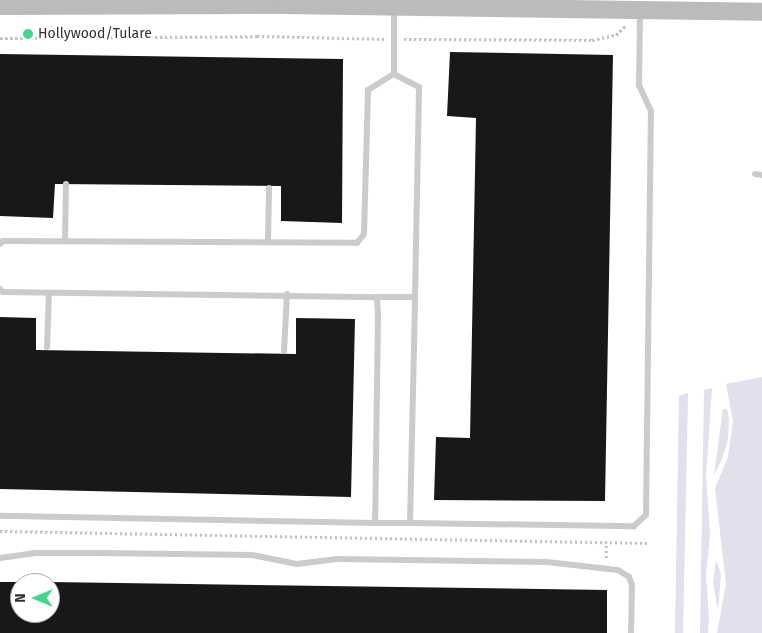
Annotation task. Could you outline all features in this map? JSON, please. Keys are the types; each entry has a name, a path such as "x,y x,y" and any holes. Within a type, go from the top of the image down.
{"main road":[{"path":"0,6 72,3 282,3 394,6 416,3 606,4 640,9 762,12"}],"lane":[{"path":"394,6 394,74"},
{"path":"0,516 634,526 646,515 651,111 639,85 640,9"},
{"path":"394,74 419,87 410,523"},
{"path":"0,244 3,241 357,243 364,234 368,90 394,74"},
{"path":"65,241 66,184"},
{"path":"268,242 269,188"},
{"path":"0,289 3,292 49,293 287,294 415,297"},
{"path":"47,347 49,293"},
{"path":"284,351 287,294"},
{"path":"374,523 378,297"},
{"path":"0,558 34,553 252,555 297,564 337,559 547,562 606,569 621,572 632,585 631,633"}],"path":[{"path":"0,38 257,36 592,40 616,35 640,9"},
{"path":"0,531 650,543"},
{"path":"606,542 606,569"}],"shaded area":[{"path":"762,377 762,633 717,633 726,584 715,488 728,457 733,421 726,384"},
{"path":"712,388 706,476 710,535 706,575 709,618 708,633 700,633 704,390"},
{"path":"688,393 683,633 675,633 679,396"},
{"path":"723,409 727,409 729,418 728,439 723,457 714,475"},
{"path":"716,560 721,574 718,610 713,583"}],"building":[{"path":"450,52 613,55 605,501 434,500 436,437 470,438 476,118 447,116"},
{"path":"0,54 343,59 342,223 281,221 281,186 55,184 53,218 0,216"},
{"path":"0,317 36,318 36,350 296,354 296,318 355,319 351,497 0,489"},
{"path":"0,582 10,582 10,623 60,623 60,582 607,590 607,633 0,633"}],"place":[{"name":"Hollywood/Tulare","path":"28,34"}]}
